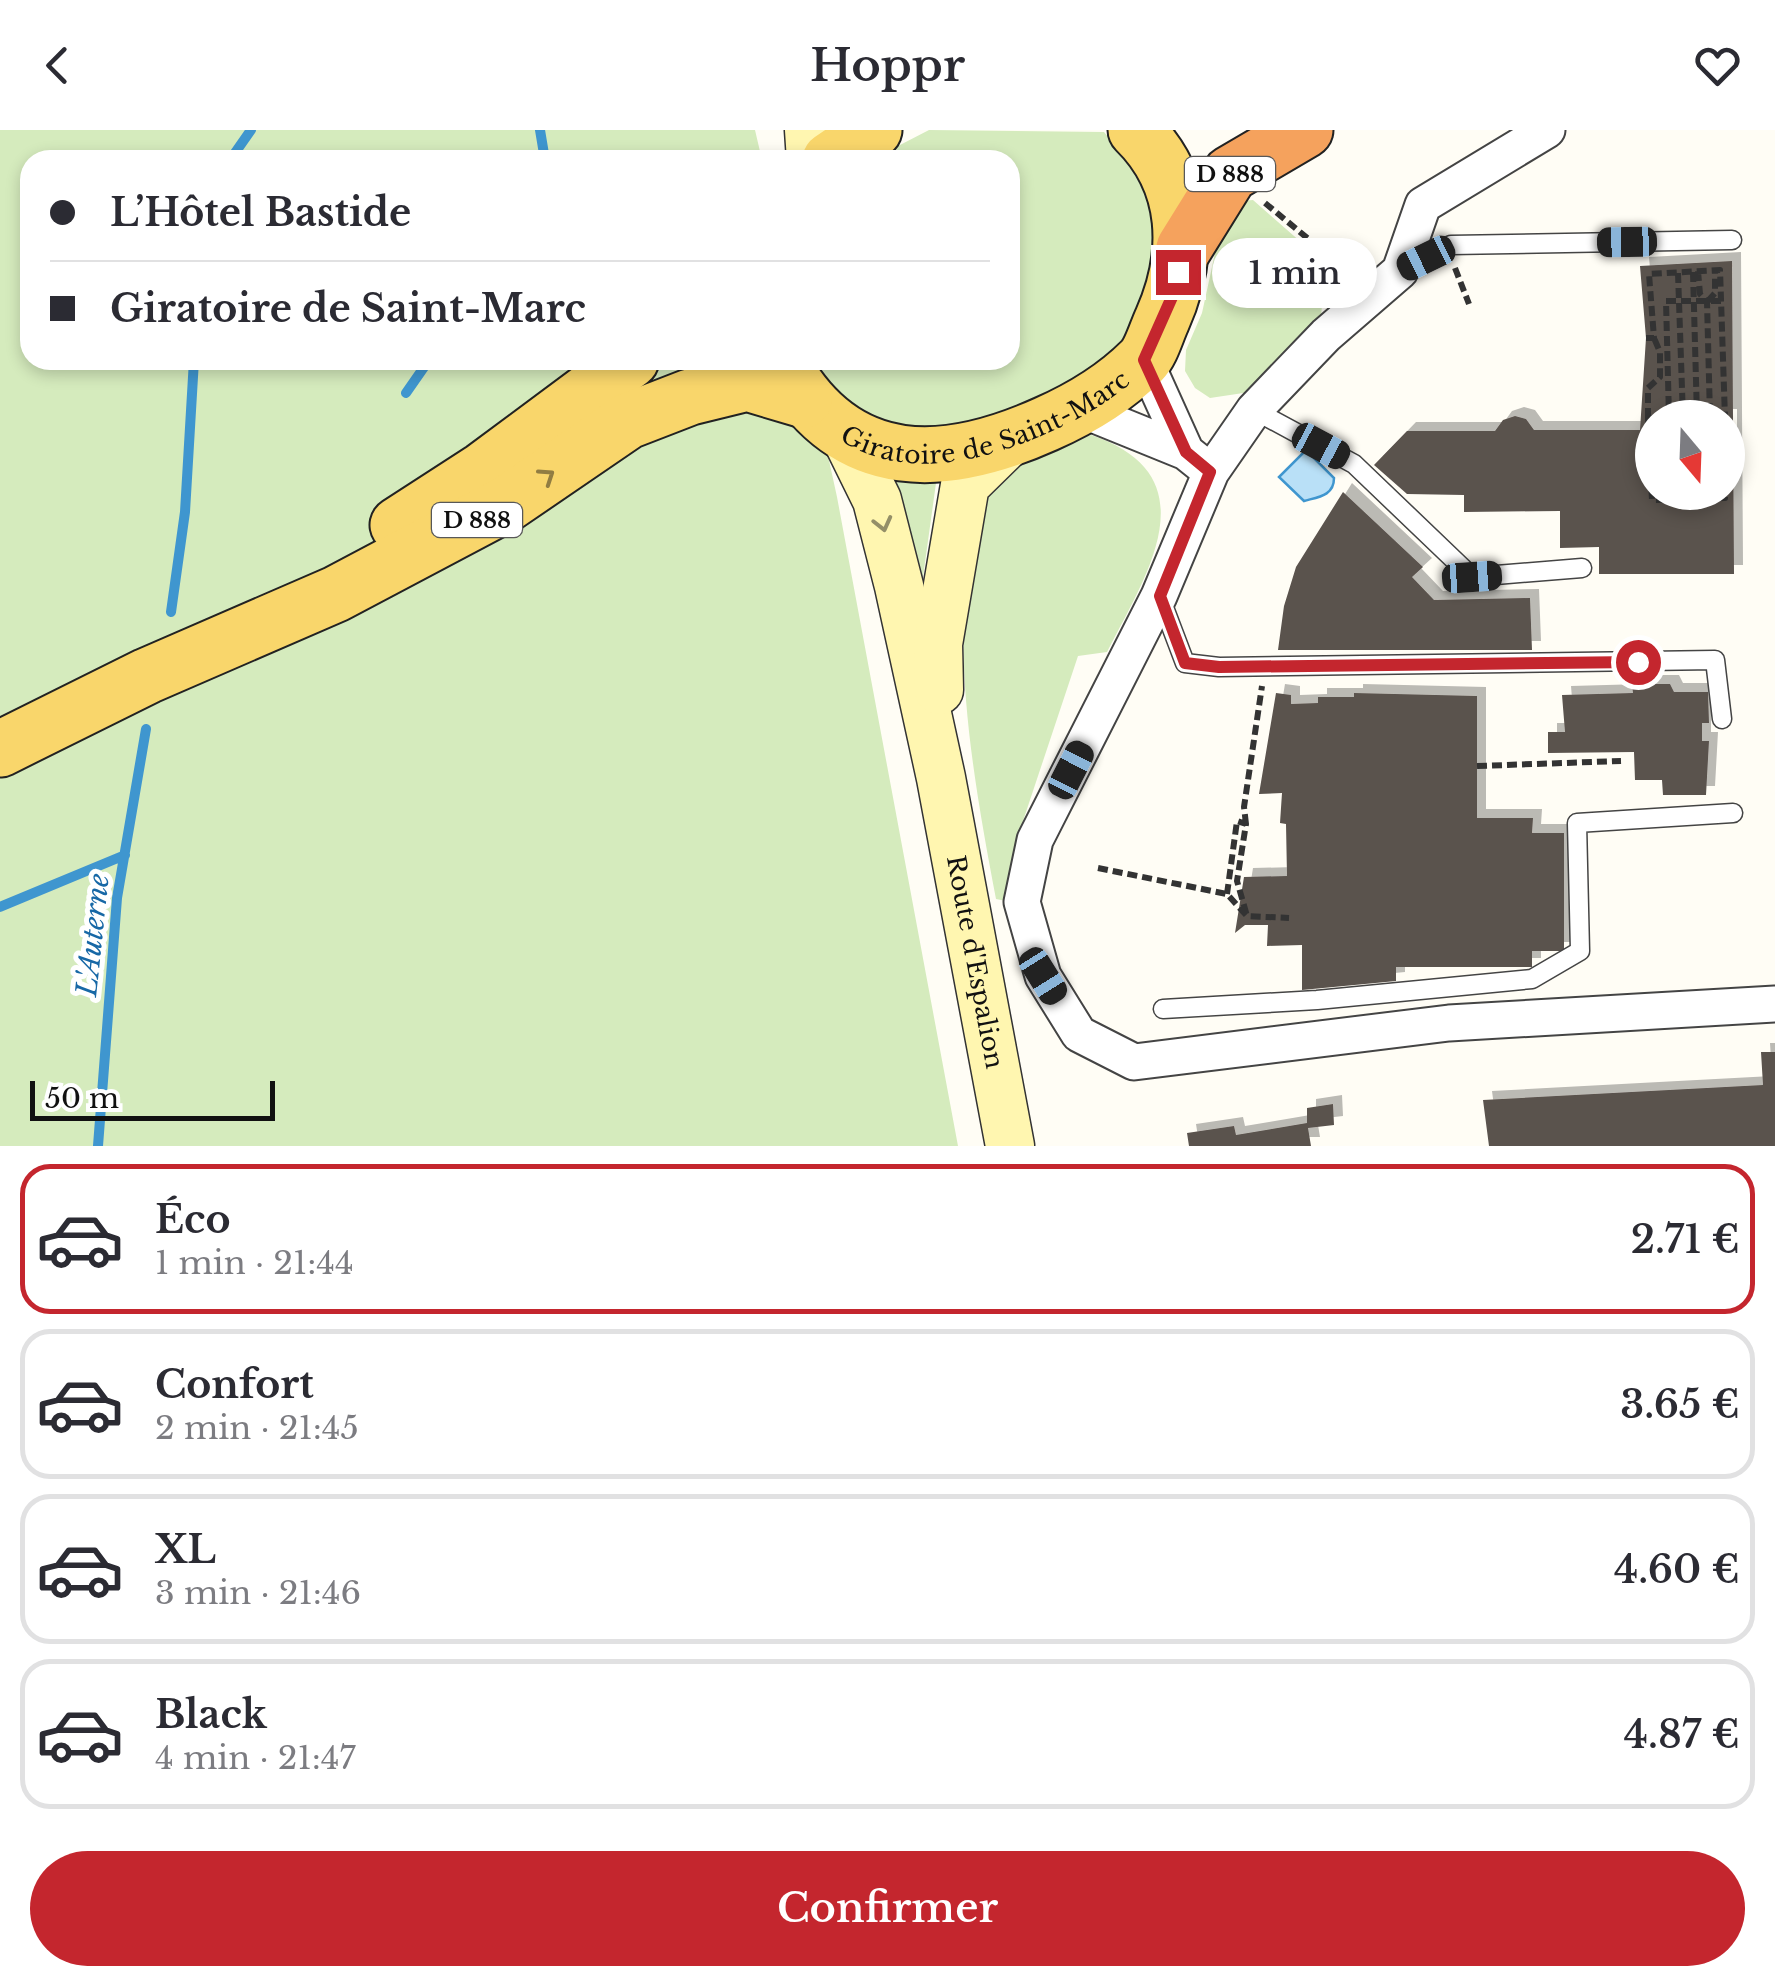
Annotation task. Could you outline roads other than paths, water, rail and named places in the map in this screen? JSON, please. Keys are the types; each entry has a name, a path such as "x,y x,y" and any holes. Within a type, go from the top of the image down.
{"highway":[{"name":"D 888","path":"1184,248 1230,174 1305,130"}],"main road":[{"path":"845,150 874,130"},
{"name":"Giratoire de Saint-Marc","path":"792,380 845,435 900,454 948,457 1010,440 1080,408 1144,360 1172,297 1184,248 1176,194 1153,146 1136,130"},
{"name":"D 888","path":"147,676 318,576 484,470 618,370"},
{"name":"D 888","path":"0,749 147,676 336,594 508,503 628,422 690,397 748,383 792,380"},
{"name":"Route d'Espalion","path":"845,435 877,500 940,778 1010,1146"},
{"name":"Route d'Espalion","path":"940,778 938,644 965,485 1010,440"}],"street":[{"path":"1547,130 1423,205 1400,271 1326,335 1198,462 1160,596 1035,840 1022,902 1043,976 1079,1034 1134,1062 1449,1023 1775,1004"},
{"path":"1144,360 1198,462"},
{"path":"1080,408 1198,462"}],"lane":[{"path":"1400,271 1452,245 1732,240"},
{"path":"1254,410 1354,464 1472,577 1582,568"},
{"path":"1160,596 1185,663 1266,666 1715,660 1722,719"},
{"path":"1163,1010 1317,1000 1532,978 1580,951 1578,824 1732,813"}],"water":[{"path":"1306,450 1334,478 1328,492 1304,501 1279,477"}],"waterway":[{"name":"L'Auterne","path":"237,150 251,130"},
{"path":"540,130 543,150"},
{"name":"L'Auterne","path":"171,612 185,512 193,370"},
{"path":"406,393 422,370"},
{"name":"L'Auterne","path":"98,1146 117,898 146,729"},
{"path":"0,907 125,855"}]}
